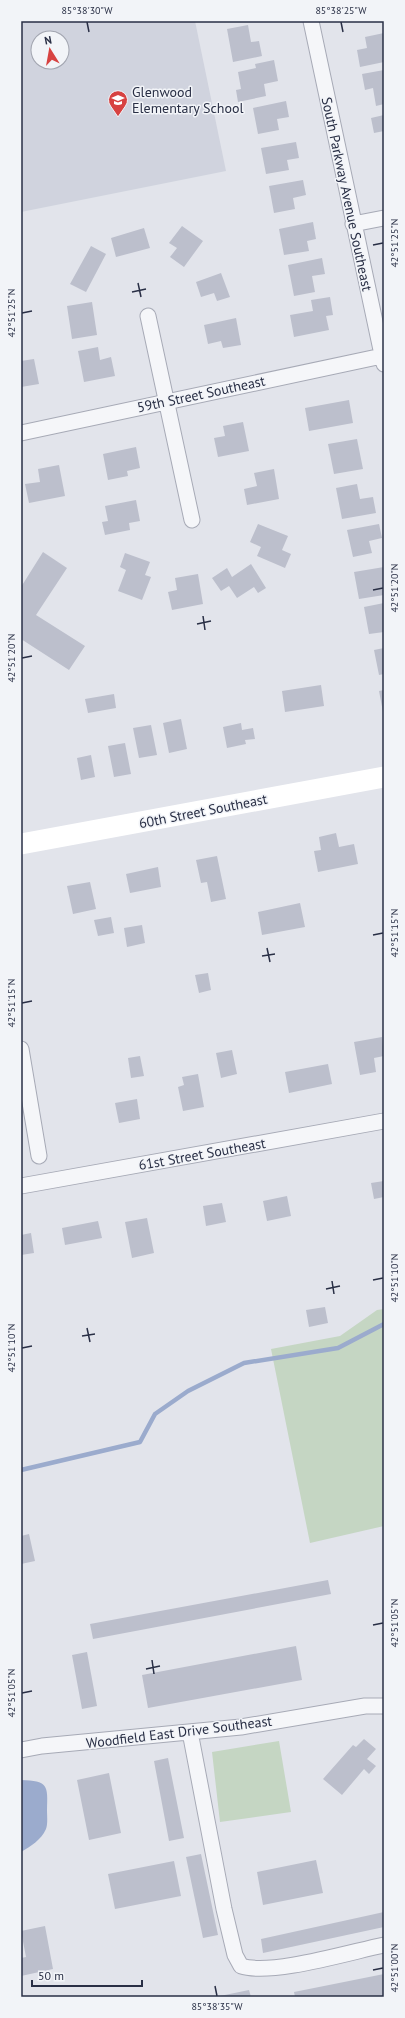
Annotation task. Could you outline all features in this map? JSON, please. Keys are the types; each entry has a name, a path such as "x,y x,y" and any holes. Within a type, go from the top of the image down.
{"main road":[{"name":"60th Street Southeast","path":"21,844 384,777"}],"street":[{"name":"South Parkway Avenue Southeast","path":"311,21 383,361"},
{"path":"353,224 384,218"},
{"path":"148,316 192,520"},
{"name":"59th Street Southeast","path":"21,433 167,401 383,361"},
{"path":"21,1049 23,1071 39,1156"},
{"name":"61st Street Southeast","path":"21,1186 384,1121"},
{"name":"Woodfield East Drive Southeast","path":"21,1750 42,1746 241,1727 365,1706 384,1706"},
{"path":"190,1732 224,1909 235,1955 241,1966 251,1969 284,1967 384,1945"}],"shaded area":[{"name":"Glenwood Elementary School","path":"21,21 195,21 226,171 21,212"}],"green space":[{"path":"384,1309 384,1526 310,1543 271,1349 340,1336 377,1310"},
{"path":"279,1741 291,1812 220,1822 212,1752"}],"water":[{"path":"21,1780 41,1783 44,1786 47,1795 47,1822 46,1829 39,1840 21,1852"}],"building":[{"path":"248,25 251,42 259,41 262,56 233,62 227,29"},
{"path":"384,33 384,62 360,67 357,50 367,48 365,37"},
{"path":"274,60 278,81 264,84 266,96 238,102 236,90 241,89 238,72 256,68 255,64"},
{"path":"384,70 384,104 376,106 373,88 365,90 362,74"},
{"path":"286,101 289,117 277,119 279,130 258,134 253,108"},
{"path":"384,115 384,131 374,133 371,118"},
{"path":"296,142 299,158 287,160 289,170 266,174 261,148"},
{"path":"303,180 306,195 293,198 295,209 274,213 269,186"},
{"path":"313,222 316,239 307,241 309,251 284,255 279,229"},
{"path":"182,226 203,241 184,267 170,257 177,248 169,243"},
{"path":"144,228 150,248 116,257 111,238"},
{"path":"91,246 106,254 86,292 70,284"},
{"path":"322,258 325,274 312,276 315,292 294,296 288,265"},
{"path":"221,273 230,297 217,301 214,293 201,297 196,282"},
{"path":"330,297 333,315 326,316 329,330 294,337 290,315 313,311 311,300"},
{"path":"92,302 97,335 72,339 67,306"},
{"path":"236,318 241,345 223,348 221,341 208,344 204,325"},
{"path":"98,347 100,360 111,357 115,376 84,382 78,351"},
{"path":"34,359 39,384 21,387 21,361"},
{"path":"349,400 353,423 309,431 305,408"},
{"path":"243,422 249,451 218,457 214,438 225,436 223,426"},
{"path":"357,439 363,469 334,474 328,444"},
{"path":"136,447 140,468 127,471 128,476 108,480 103,454"},
{"path":"59,465 65,496 29,503 25,484 40,482 38,469"},
{"path":"274,469 279,499 247,505 244,489 257,486 254,473"},
{"path":"357,484 360,499 373,497 376,513 342,519 336,488"},
{"path":"136,500 140,521 129,523 130,530 105,535 102,522 108,521 105,506"},
{"path":"258,524 288,536 282,550 291,554 285,568 257,556 261,547 250,542"},
{"path":"379,524 382,538 369,541 372,553 353,557 347,530"},
{"path":"43,552 67,568 36,615 85,646 69,670 21,639 21,587"},
{"path":"125,553 150,562 145,575 151,577 142,600 118,591 126,570 120,567"},
{"path":"251,564 266,588 258,593 254,587 237,598 229,586 221,591 212,578 227,568 232,577"},
{"path":"384,567 384,595 359,599 354,572"},
{"path":"198,574 203,604 172,610 168,592 177,590 175,578"},
{"path":"384,603 384,632 369,634 364,607"},
{"path":"384,648 384,674 379,675 374,650"},
{"path":"321,685 324,706 285,712 282,691"},
{"path":"384,690 384,712 383,712 379,691"},
{"path":"114,694 116,708 88,713 85,699"},
{"path":"181,719 187,749 169,753 163,723"},
{"path":"241,723 242,730 253,728 255,739 245,740 246,744 227,748 223,727"},
{"path":"151,725 157,755 139,758 133,728"},
{"path":"125,743 131,774 114,777 108,746"},
{"path":"91,755 95,777 81,780 77,758"},
{"path":"336,833 339,847 354,844 358,864 318,872 314,851 321,850 319,837"},
{"path":"217,856 226,899 211,902 207,882 201,883 196,860"},
{"path":"158,867 161,887 130,893 126,874"},
{"path":"90,882 96,909 73,914 67,886"},
{"path":"300,903 305,927 262,935 258,912"},
{"path":"111,917 114,933 98,936 94,920"},
{"path":"142,925 145,943 127,947 124,928"},
{"path":"208,973 211,990 199,993 195,975"},
{"path":"382,1037 384,1056 374,1058 376,1072 360,1075 354,1042"},
{"path":"232,1050 237,1074 221,1078 216,1053"},
{"path":"140,1056 144,1076 131,1078 128,1058"},
{"path":"328,1064 332,1084 289,1093 285,1072"},
{"path":"198,1074 204,1107 183,1111 178,1087 184,1085 182,1077"},
{"path":"137,1099 140,1119 119,1123 115,1103"},
{"path":"384,1181 384,1197 374,1199 371,1183"},
{"path":"287,1196 291,1216 267,1221 263,1201"},
{"path":"222,1203 226,1222 206,1226 203,1206"},
{"path":"147,1218 154,1253 132,1258 125,1222"},
{"path":"98,1221 102,1238 65,1245 62,1228"},
{"path":"31,1233 34,1253 21,1255 21,1235"},
{"path":"325,1307 328,1323 309,1327 306,1310"},
{"path":"29,1534 35,1561 21,1564 21,1536"},
{"path":"328,1580 331,1594 93,1639 90,1624"},
{"path":"296,1646 302,1680 148,1708 142,1675"},
{"path":"87,1652 97,1706 82,1709 72,1655"},
{"path":"364,1739 376,1749 367,1759 376,1766 369,1774 364,1769 342,1795 323,1779 353,1745 356,1747"},
{"path":"168,1758 184,1838 169,1841 154,1761"},
{"path":"109,1773 121,1833 89,1840 77,1780"},
{"path":"201,1854 218,1935 203,1938 186,1857"},
{"path":"316,1860 323,1893 263,1905 257,1872"},
{"path":"174,1861 181,1896 115,1909 108,1874"},
{"path":"384,1912 384,1927 263,1953 261,1939"},
{"path":"45,1926 53,1969 21,1976 21,1958 26,1957 21,1931"},
{"path":"384,1974 384,1997 295,1997 294,1992"},
{"path":"249,1990 251,1997 220,1997 220,1996"}],"waterway":[{"path":"21,1470 140,1442 155,1414 188,1391 244,1363 338,1348 384,1324"}],"place":[{"name":"Glenwood Elementary School","path":"118,117"}]}
